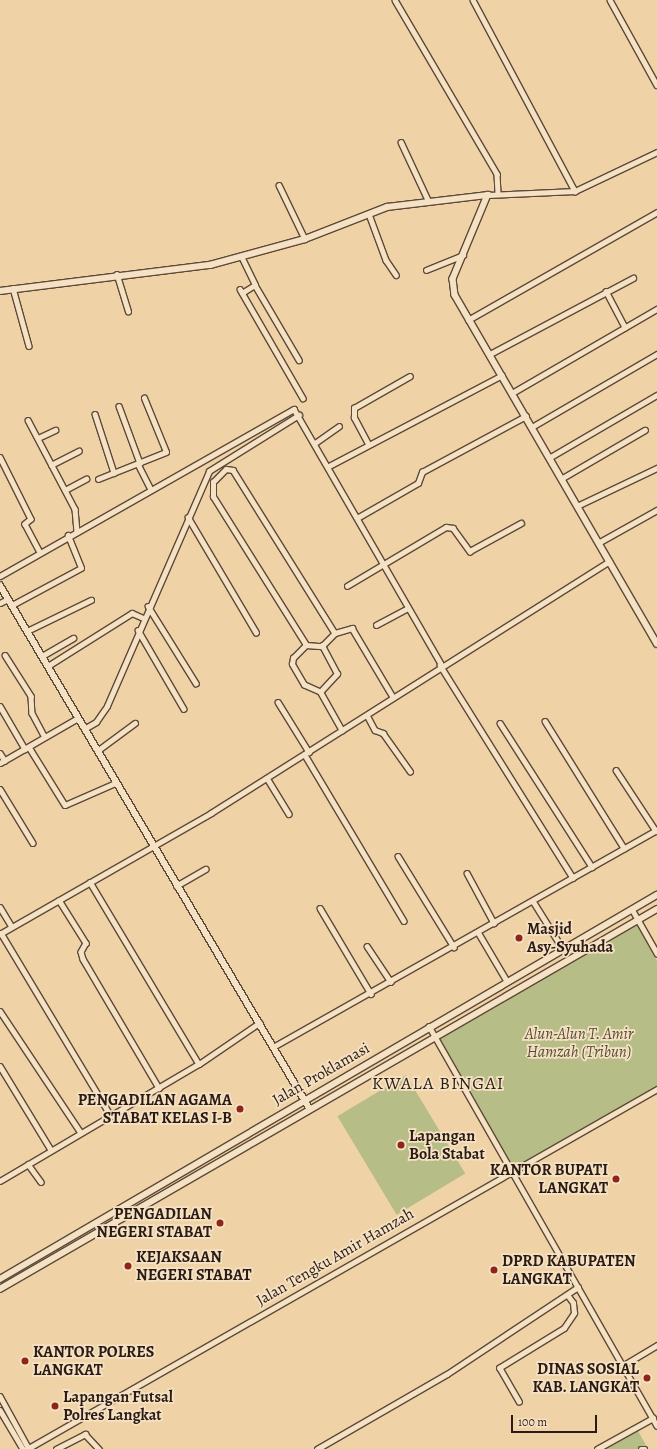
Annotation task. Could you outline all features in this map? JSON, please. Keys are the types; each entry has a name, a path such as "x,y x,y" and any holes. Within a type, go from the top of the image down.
{"street":[{"path":"395,0 497,174 498,193"},
{"path":"473,0 575,190"},
{"path":"610,0 657,85"},
{"path":"401,142 428,200"},
{"path":"0,291 117,274 162,273 242,258 305,239 387,207 428,200 498,193 575,190 657,152"},
{"path":"279,185 305,239"},
{"path":"488,195 463,255 453,287 468,320 490,354 576,506 657,644"},
{"path":"468,320 583,256 657,212"},
{"path":"369,214 386,260 396,275"},
{"path":"426,270 463,255"},
{"path":"242,258 255,286 299,360"},
{"path":"117,274 128,311"},
{"path":"490,354 632,278"},
{"path":"255,286 241,291 303,398"},
{"path":"13,288 29,346"},
{"path":"606,291 625,327"},
{"path":"512,393 657,309"},
{"path":"532,427 657,354"},
{"path":"329,466 368,444 502,375"},
{"path":"368,444 354,418 354,408 410,376"},
{"path":"549,458 657,395"},
{"path":"98,479 166,452 144,398"},
{"path":"119,406 139,463 151,490"},
{"path":"298,413 440,665 573,878"},
{"path":"0,576 151,490 298,413"},
{"path":"84,729 102,715 138,630 142,617 188,517 214,466 298,413"},
{"path":"95,414 114,472"},
{"path":"357,518 418,483 422,472 526,416"},
{"path":"28,420 75,509 77,532"},
{"path":"315,443 339,426"},
{"path":"38,438 55,430"},
{"path":"561,479 645,430"},
{"path":"51,465 79,451"},
{"path":"0,457 31,519 25,524 40,552"},
{"path":"576,506 657,468"},
{"path":"306,645 213,497 213,482 226,469 233,470 335,633"},
{"path":"65,490 86,479"},
{"path":"598,543 657,510"},
{"path":"188,517 256,632"},
{"path":"347,586 382,562 449,526 470,551 522,523"},
{"path":"12,605 81,568 68,536"},
{"path":"111,1116 1,933 152,847 307,754 440,665 609,561"},
{"path":"0,585 152,847 260,1023 310,1109"},
{"path":"0,603 8,599"},
{"path":"27,631 91,600"},
{"path":"148,606 196,683"},
{"path":"376,626 408,608"},
{"path":"48,666 137,613 142,617"},
{"path":"342,731 320,692 304,685 292,664 293,658 306,645 322,646 335,633 352,628 393,697"},
{"path":"138,630 184,709"},
{"path":"42,656 73,638"},
{"path":"320,692 337,674 322,646"},
{"path":"5,655 31,696 32,713 45,737"},
{"path":"278,702 404,921"},
{"path":"0,706 65,805 116,783"},
{"path":"367,715 375,730 384,733 410,771"},
{"path":"0,753 2,762 78,718"},
{"path":"545,721 624,848"},
{"path":"97,751 135,723"},
{"path":"500,723 592,867"},
{"path":"273,1047 454,947 656,830 616,770"},
{"path":"267,778 288,814"},
{"path":"0,789 33,843"},
{"path":"398,856 454,947"},
{"path":"176,886 205,869"},
{"path":"467,873 494,923"},
{"path":"90,882 199,1064"},
{"name":"Jalan Proklamasi","path":"0,1279 303,1099 657,895"},
{"path":"59,900 86,943 81,952 83,959 159,1088"},
{"path":"533,901 563,949"},
{"path":"0,907 12,926"},
{"path":"320,908 371,994"},
{"path":"632,909 657,953"},
{"name":"Jalan Proklamasi","path":"0,1289 436,1035 657,909"},
{"path":"478,932 507,981"},
{"path":"366,946 391,982"},
{"path":"0,1011 81,1133"},
{"path":"0,1180 199,1064 260,1023"},
{"path":"429,1026 436,1035 511,1172 624,1365 657,1425"},
{"path":"0,1066 51,1150"},
{"name":"Jalan Tengku Amir Hamzah","path":"28,1449 657,1089"},
{"path":"28,1164 41,1182"},
{"path":"125,1205 131,1213"},
{"path":"318,1449 447,1374 568,1296 578,1287"},
{"path":"519,1402 499,1368 564,1328 574,1313 573,1303 568,1296"},
{"path":"624,1365 657,1345"},
{"path":"0,1396 28,1449"},
{"path":"0,1410 23,1449"},
{"path":"597,1449 653,1418"},
{"path":"56,1449 85,1434 99,1449"}],"green space":[{"name":"Alun-Alun T. Amir Hamzah (Tribun)","path":"635,921 657,961 657,1088 512,1170 437,1035"},
{"name":"Lapangan Bola Stabat","path":"406,1075 465,1174 397,1215 337,1116"},
{"path":"637,1429 648,1449 601,1449"}],"place":[{"name":"Masjid Asy-Syuhada","path":"519,938"},
{"name":"PENGADILAN AGAMA STABAT KELAS I-B","path":"240,1109"},
{"name":"Lapangan Bola Stabat","path":"401,1145"},
{"name":"KANTOR BUPATI LANGKAT","path":"616,1179"},
{"name":"PENGADILAN NEGERI STABAT","path":"220,1223"},
{"name":"KEJAKSAAN NEGERI STABAT","path":"128,1266"},
{"name":"DPRD KABUPATEN LANGKAT","path":"494,1270"},
{"name":"KANTOR POLRES LANGKAT","path":"25,1361"},
{"name":"DINAS SOSIAL KAB. LANGKAT","path":"647,1378"},
{"name":"Lapangan Futsal Polres Langkat","path":"55,1406"}],"district":[{"name":"KWALA BINGAI","path":"438,1083"}]}
